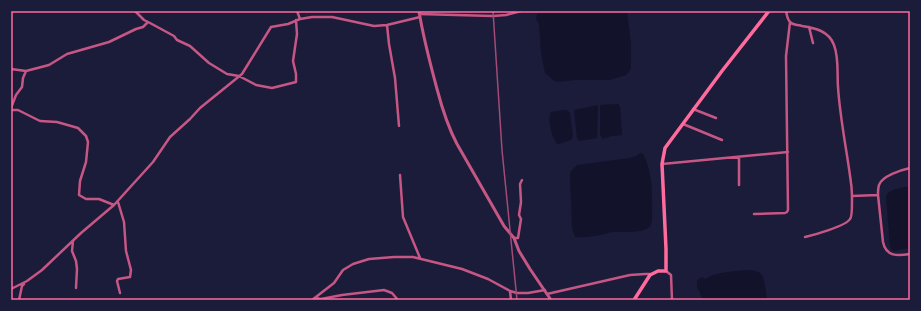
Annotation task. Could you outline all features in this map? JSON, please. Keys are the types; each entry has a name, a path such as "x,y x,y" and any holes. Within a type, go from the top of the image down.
{"main road":[{"path":"634,300 650,274 658,271 666,271 662,164 665,148 722,70 769,11"}],"street":[{"path":"135,11 148,22 174,36 177,40 190,46 209,63 223,72 239,76 256,85 272,88 296,82 293,61 297,34 296,20"},
{"path":"297,11 300,19"},
{"path":"447,11 448,15"},
{"path":"19,300 22,286 42,270 114,205 153,162 170,137 200,108 242,74 271,27 312,17 332,17 374,26 388,25 419,14 494,16 522,11"},
{"path":"754,214 785,213 788,212 789,208 786,56 790,22 786,11"},
{"path":"419,14 432,73 450,131 504,226 514,238 519,251 551,300"},
{"path":"11,69 26,70 49,65 67,54 109,42 136,28 145,26 148,22"},
{"path":"790,22 825,33 832,40 835,48 839,101 852,196 852,218 850,220 829,230 806,237"},
{"path":"388,25 389,44 395,78 399,126"},
{"path":"809,27 813,43"},
{"path":"26,70 22,87 16,95 11,109 18,110 40,121 57,122 78,128 86,136 88,142 86,162 80,181 79,195 86,199 99,199 114,205"},
{"path":"694,109 716,118"},
{"path":"683,124 722,140"},
{"path":"662,164 788,152"},
{"path":"739,157 739,185"},
{"path":"910,168 894,173 881,181 878,186 883,242 885,249 892,255 910,254"},
{"path":"400,175 403,217 420,258"},
{"path":"514,238 518,238 520,231 520,184 522,180"},
{"path":"852,196 878,195"},
{"path":"118,201 124,222 126,251 130,270 130,277 117,281 120,293"},
{"path":"74,240 72,251 77,269 76,288"},
{"path":"313,299 334,283 343,270 353,264 370,259 394,257 420,258 462,269 488,279 510,291 517,293 546,292 630,275 650,274"},
{"path":"666,271 671,275 672,300"},
{"path":"11,289 27,281"},
{"path":"313,299 384,290 392,294 398,300"},
{"path":"510,291 511,300"}],"shaded area":[{"path":"539,11 627,11 631,44 631,69 626,75 610,80 575,80 557,82 553,80 545,73 541,53 539,24 536,17"},
{"path":"618,104 620,107 622,135 603,139 600,135 600,105"},
{"path":"598,105 597,138 579,141 577,138 574,110"},
{"path":"567,110 570,113 573,136 571,140 557,144 553,137 550,115 551,112"},
{"path":"640,153 643,154 647,162 651,178 652,221 650,227 641,231 612,232 590,237 575,237 572,228 571,171 577,165 630,158"},
{"path":"910,186 910,248 893,251 890,247 886,196 891,191"},
{"path":"751,270 761,274 767,300 703,300 697,287 697,280 702,277 705,279 721,273"}],"railway":[{"path":"493,11 502,150 517,300"}]}
